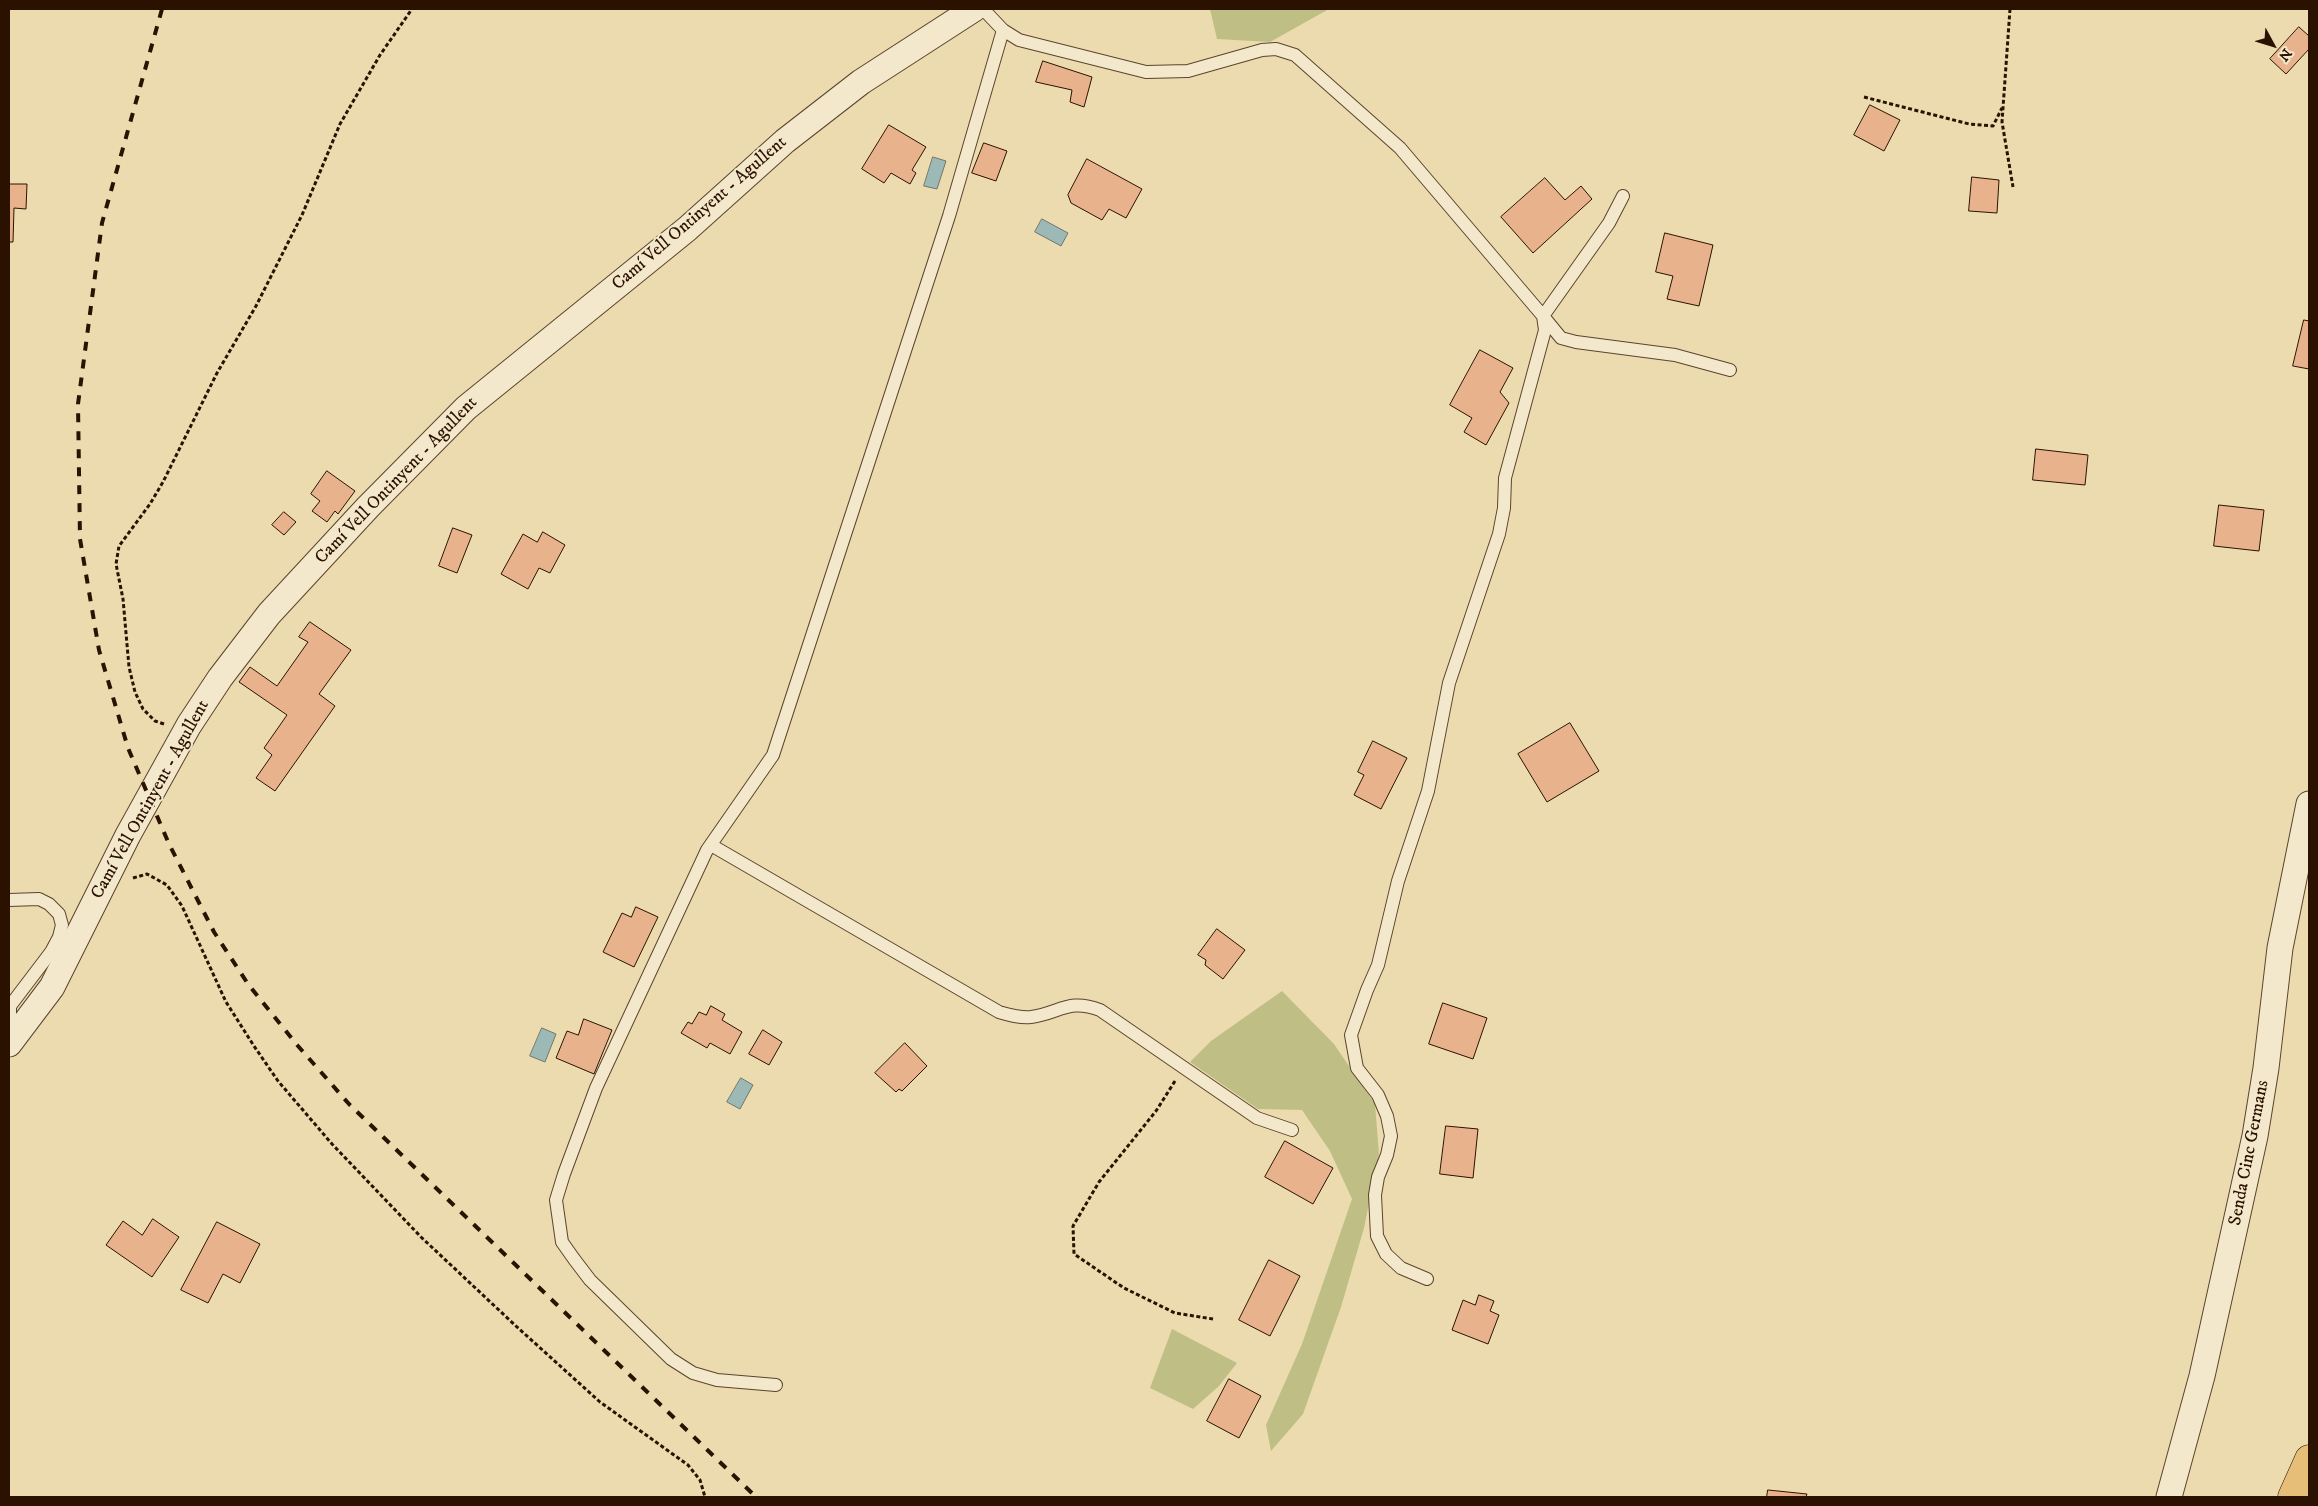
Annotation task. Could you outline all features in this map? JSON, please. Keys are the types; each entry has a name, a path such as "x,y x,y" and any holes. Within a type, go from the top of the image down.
{"main road":[{"path":"2292,1497 2309,1459"}],"street":[{"name":"Camí Vell Ontinyent - Agullent","path":"14,1037 52,987 128,835 186,731 225,670 269,614 368,506 466,408 687,229 815,116 892,60 974,9"},
{"name":"Senda Cinc Germans","path":"2169,1497 2202,1376 2255,1136 2266,1068 2280,948 2309,804"}],"lane":[{"path":"983,9 1003,30 1019,40 1146,72 1188,71 1262,50 1276,49 1295,55 1400,148 1561,338 1576,342 1675,355 1730,370"},
{"path":"776,1385 717,1380 693,1373 670,1359 590,1280 562,1242 556,1200 596,1088 711,844 773,755 949,216 1003,30"},
{"path":"1428,1279 1401,1268 1386,1254 1377,1236 1375,1195 1378,1177 1387,1155 1391,1136 1387,1116 1378,1095 1357,1068 1351,1035 1366,990 1378,965 1398,881 1428,791 1449,683 1499,534 1504,508 1505,478 1545,330 1543,316 1609,223 1623,196"},
{"path":"711,844 1000,1012 1016,1017 1032,1017 1068,1006 1084,1004 1100,1010 1257,1118 1292,1130"},
{"path":"9,900 40,899 49,904 59,914 62,925 60,937 51,952 10,1006 10,1020 14,1037"}],"path":[{"path":"186,731 155,720 139,703 129,667 116,555 123,539 150,504 163,482 217,374 256,306 305,209 328,148 340,124 380,55 412,9"},
{"path":"2010,9 2002,122 2013,187"},
{"path":"1864,97 1969,124 1994,126 2003,105"},
{"path":"127,882 136,875 147,874 167,885 182,906 226,1002 254,1046 278,1081 332,1144 421,1237 517,1328 600,1402 688,1465 700,1480 705,1497"},
{"path":"1170,1059 1176,1079 1156,1111 1094,1190 1073,1226 1074,1254 1124,1288 1175,1312 1213,1318"}],"shaded area":[{"path":"1210,9 1329,9 1270,42 1217,39"},
{"path":"1282,991 1334,1044 1375,1104 1379,1154 1364,1228 1341,1307 1303,1414 1271,1451 1266,1425 1302,1344 1352,1199 1330,1151 1302,1110 1258,1109 1190,1062 1211,1041"},
{"path":"1172,1329 1237,1363 1219,1386 1193,1409 1150,1388"}],"water":[{"path":"933,157 946,161 937,189 924,186"},
{"path":"1042,219 1068,233 1061,246 1035,232"},
{"path":"542,1028 556,1034 545,1062 530,1056"},
{"path":"741,1078 753,1085 740,1109 727,1102"}],"building":[{"path":"2299,27 2309,36 2309,49 2286,74 2270,59"},
{"path":"1043,61 1092,77 1084,107 1070,102 1072,90 1036,82"},
{"path":"1870,105 1900,120 1884,151 1854,135"},
{"path":"889,125 926,147 912,170 916,173 910,184 891,173 884,183 862,169"},
{"path":"984,143 1007,151 996,181 972,173"},
{"path":"1087,159 1142,189 1126,218 1109,209 1102,220 1071,203 1068,195"},
{"path":"1972,177 1999,180 1997,213 1969,211"},
{"path":"1545,178 1565,200 1581,186 1592,199 1533,253 1501,217"},
{"path":"9,184 27,184 26,209 14,208 13,242 9,242"},
{"path":"1665,233 1713,245 1699,306 1667,299 1673,276 1656,272"},
{"path":"2304,320 2309,321 2309,369 2293,366"},
{"path":"1480,350 1513,368 1500,392 1509,403 1486,445 1464,432 1472,418 1450,405"},
{"path":"2036,449 2088,455 2085,485 2033,480"},
{"path":"327,471 355,491 338,514 335,511 327,522 312,511 320,501 311,494"},
{"path":"2219,505 2264,510 2259,551 2214,546"},
{"path":"284,512 296,522 284,535 272,525"},
{"path":"453,528 472,535 457,573 439,566"},
{"path":"543,532 565,545 550,573 539,568 528,589 501,574 523,534 537,542"},
{"path":"310,622 351,650 319,694 335,706 275,791 256,778 272,755 264,748 287,715 239,682 250,667 277,686 308,642 299,637"},
{"path":"1570,723 1599,771 1547,802 1518,754"},
{"path":"1373,741 1407,758 1381,809 1354,795 1364,775 1358,772"},
{"path":"636,907 658,917 634,967 603,952 622,913 631,917"},
{"path":"1217,929 1245,950 1223,979 1205,965 1206,960 1198,955"},
{"path":"1443,1003 1487,1018 1473,1059 1429,1044"},
{"path":"711,1006 725,1014 722,1020 742,1032 730,1054 710,1043 707,1048 681,1033 688,1022 692,1024 699,1012 706,1015"},
{"path":"584,1019 612,1030 594,1074 556,1058 567,1031 578,1035"},
{"path":"763,1030 782,1042 769,1065 749,1054"},
{"path":"905,1043 927,1066 902,1091 899,1089 896,1092 875,1073"},
{"path":"1446,1126 1478,1129 1473,1178 1440,1174"},
{"path":"1285,1141 1333,1168 1313,1204 1265,1177"},
{"path":"153,1219 179,1237 152,1277 106,1245 123,1221 142,1235"},
{"path":"217,1222 260,1244 240,1283 223,1274 208,1303 181,1290"},
{"path":"1269,1260 1300,1276 1270,1336 1239,1320"},
{"path":"1479,1295 1494,1301 1490,1311 1499,1315 1488,1344 1452,1330 1463,1300 1475,1305"},
{"path":"1229,1379 1261,1396 1239,1438 1207,1421"},
{"path":"1768,1490 1807,1494 1806,1497 1767,1497"}],"railway":[{"path":"162,9 102,223 78,404 80,539 99,650 128,748 169,844 214,932 248,984 298,1046 349,1104 756,1497"}]}
